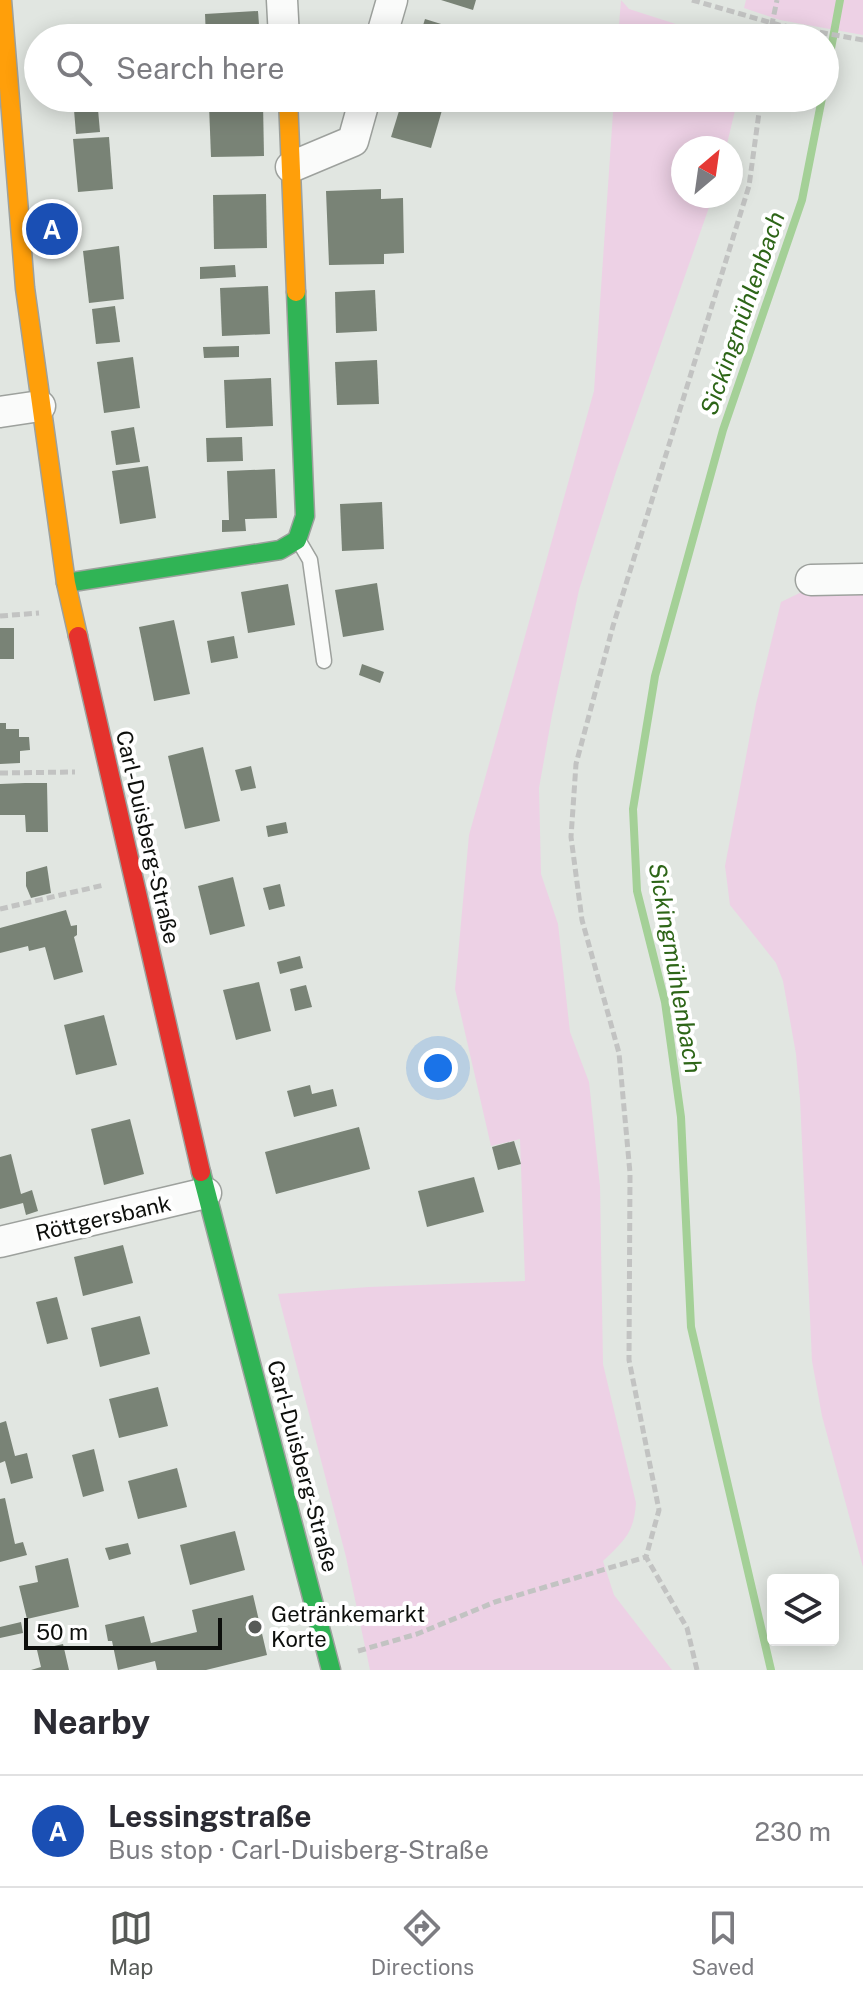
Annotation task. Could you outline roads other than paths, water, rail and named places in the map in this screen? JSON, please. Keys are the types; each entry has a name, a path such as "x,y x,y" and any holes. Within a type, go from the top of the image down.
{"main road":[{"name":"Carl-Duisberg-Straße","path":"2,0 6,140 66,583 206,1193 330,1664"},
{"path":"66,583 280,550 297,540 305,516 289,112"}],"street":[{"path":"282,0 283,24"},
{"path":"385,24 392,0"},
{"path":"291,167 353,141 361,112"},
{"path":"0,412 40,406"},
{"path":"811,580 863,579"},
{"name":"Röttgersbank","path":"0,1242 206,1193"}],"lane":[{"path":"297,540 310,560 324,661"}],"waterway":[{"name":"Sickingmühlenbach","path":"836,24 840,0"},
{"name":"Sickingmühlenbach","path":"771,1670 691,1327 681,1117 665,1002 637,891 633,809 655,676 723,430 802,200 819,112"}],"place":[{"name":"Lessingstraße","path":"52,229"},
{"name":"Getränkemarkt Korte","path":"255,1627"}]}
